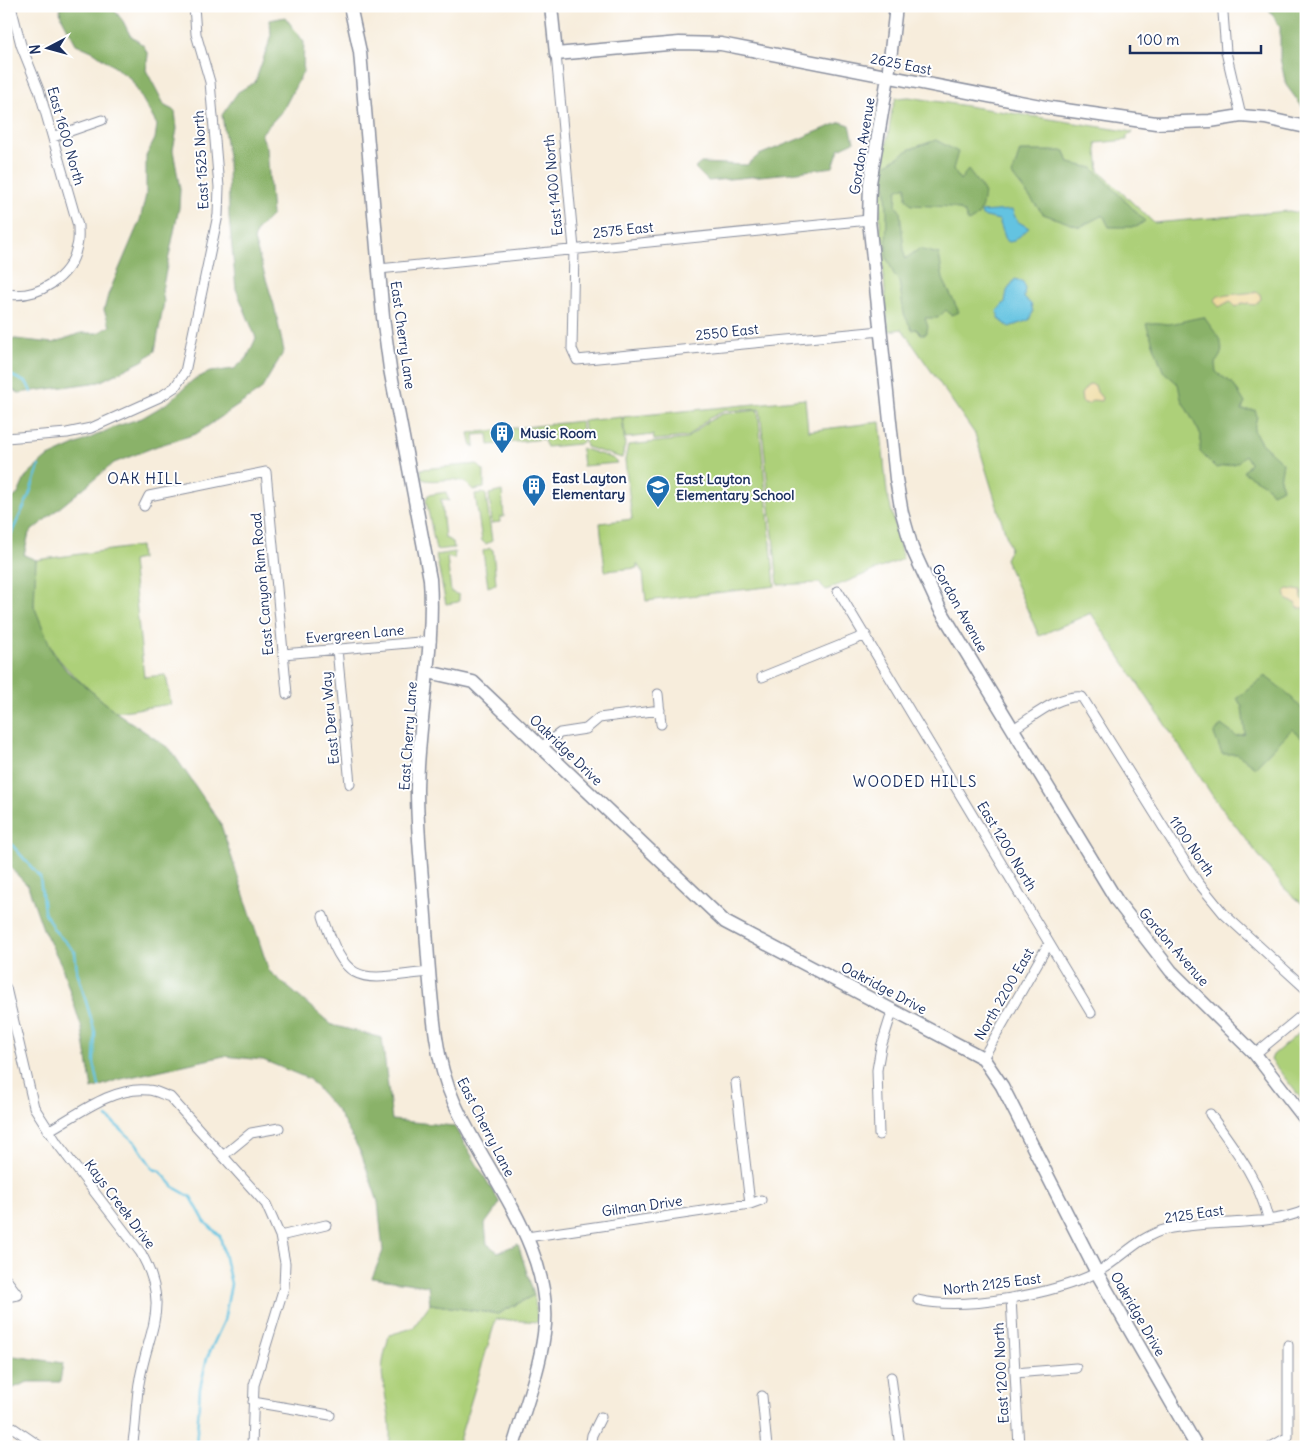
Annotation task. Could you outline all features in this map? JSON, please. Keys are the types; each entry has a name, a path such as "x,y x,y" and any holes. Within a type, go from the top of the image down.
{"street":[{"name":"East 1600 North","path":"6,294 15,296 38,291 58,280 71,264 78,246 78,226 39,90 21,45 11,6"},
{"name":"East 1525 North","path":"6,438 67,433 91,428 160,398 175,387 186,372 218,215 219,187 210,82 196,34 194,6"},
{"name":"East Cherry Lane","path":"350,6 360,52 379,269 390,369 430,578 431,641 418,789 436,1038 442,1069 454,1102 527,1237 542,1287 545,1332 535,1378 513,1447"},
{"name":"East 1400 North","path":"551,6 574,249 572,349 577,360"},
{"name":"Gordon Avenue","path":"896,6 888,77 870,184 869,220 896,479 902,514 912,548 940,609 1101,876 1134,925 1185,985 1255,1054 1306,1120"},
{"path":"1224,6 1226,52 1241,116"},
{"name":"2625 East","path":"556,54 679,42 721,44 1052,108 1156,123 1210,121 1241,116 1265,118 1306,127"},
{"path":"53,137 102,120"},
{"name":"2575 East","path":"379,269 869,220"},
{"name":"2550 East","path":"577,360 881,331"},
{"name":"East Canyon Rim Road","path":"144,506 149,496 266,472 287,694"},
{"name":"East 1200 North","path":"838,591 1091,1013"},
{"path":"762,677 866,635"},
{"name":"Evergreen Lane","path":"283,654 431,641"},
{"name":"East Deru Way","path":"337,649 350,784"},
{"name":"Oakridge Drive","path":"428,672 473,682 726,922 983,1058 1002,1086 1096,1272 1197,1447"},
{"path":"658,694 661,724"},
{"name":"1100 North","path":"1013,730 1063,699 1072,696 1082,697 1197,881 1224,914 1306,990"},
{"path":"541,747 560,733 586,729 599,718 660,710"},
{"path":"323,916 333,947 348,969 366,979 430,972"},
{"name":"North 2200 East","path":"983,1058 1049,943"},
{"name":"Kays Creek Drive","path":"6,988 34,1107 48,1131 141,1253 151,1271 157,1295 157,1314 140,1378 132,1447"},
{"path":"880,1135 877,1070 881,1047 893,1009"},
{"path":"1255,1054 1306,1012"},
{"path":"736,1083 750,1204"},
{"path":"48,1131 110,1097 130,1091 149,1090 170,1098 224,1155 266,1204 280,1236 285,1263 284,1287 254,1386 252,1447"},
{"path":"1210,1114 1251,1173 1262,1195 1268,1218"},
{"path":"224,1155 251,1133 279,1128"},
{"name":"Gilman Drive","path":"527,1237 750,1204 761,1200"},
{"name":"2125 East","path":"1096,1272 1141,1241 1166,1229 1268,1218 1306,1210"},
{"path":"280,1236 326,1225"},
{"name":"North 2125 East","path":"918,1300 937,1304 1011,1298 1057,1289 1096,1272"},
{"path":"6,1279 18,1296 6,1296"},
{"name":"East 1200 North","path":"1011,1298 1019,1447"},
{"path":"1271,1447 1288,1437 1288,1345"},
{"path":"1015,1373 1076,1368"},
{"path":"891,1377 900,1447"},
{"path":"762,1396 767,1447"},
{"path":"252,1402 330,1415"},
{"path":"590,1447 592,1435 601,1417"},
{"path":"6,1423 41,1447"}],"green space":[{"path":"59,6 111,6 123,21 130,35 144,46 148,55 146,70 165,106 175,111 177,129 173,150 180,189 179,208 162,290 164,302 155,351 142,361 99,382 19,393 6,387 6,338 53,343 81,333 98,333 110,326 104,310 108,295 140,220 146,195 146,156 155,139 157,125 131,79 94,52 76,44 61,16"},
{"path":"1267,6 1306,6 1306,112 1286,85 1280,58 1280,27"},
{"path":"285,17 304,42 303,72 283,110 261,134 267,148 272,215 257,230 254,240 274,305 284,351 261,390 196,434 157,446 114,463 29,533 24,555 36,560 34,606 53,653 67,671 116,712 170,749 220,822 269,971 332,1025 382,1038 392,1120 454,1126 500,1203 485,1224 487,1244 498,1252 518,1244 534,1295 498,1314 430,1304 428,1286 372,1278 383,1251 378,1202 361,1153 338,1112 309,1079 263,1060 224,1056 117,1080 92,1089 82,1029 61,964 43,929 28,886 6,863 6,504 18,494 26,476 46,458 117,426 142,418 169,402 193,380 210,372 234,369 247,358 256,338 236,289 229,217 228,157 222,115 238,92 255,82 271,37 270,20"},
{"path":"909,97 1133,132 1127,136 1127,140 1096,143 1099,171 1154,223 1289,211 1306,214 1306,907 1284,888 1214,798 1091,613 1039,636 1005,559 1010,548 975,434 902,329 888,331 880,225 880,188 892,110 896,98"},
{"path":"841,122 850,125 854,142 839,149 833,167 708,181 695,168 701,163 747,165 759,155"},
{"path":"936,140 958,152 953,169 960,180 968,170 984,191 979,213 968,222 964,212 952,207 911,205 906,198 906,186 897,190 896,206 900,211 905,259 919,249 939,254 943,279 959,312 951,315 946,310 938,318 925,318 928,327 926,334 921,334 916,329 912,330 904,314 899,281 895,277 886,256 887,209 884,166 910,149"},
{"path":"1020,151 1065,151 1069,163 1093,168 1145,221 1136,227 1109,227 1103,215 1080,227 1043,214 1012,175"},
{"path":"1204,317 1220,340 1222,351 1215,363 1216,372 1233,384 1245,403 1241,410 1255,410 1257,416 1254,430 1261,443 1283,463 1280,480 1283,488 1272,493 1267,486 1243,472 1250,463 1245,455 1237,463 1216,468 1200,452 1201,435 1181,399 1178,384 1163,371 1146,324 1170,324"},
{"path":"805,399 808,431 880,422 887,492 903,559 826,590 819,583 778,585 760,409 724,411 708,419 687,437 654,440 653,435 625,438 623,417"},
{"path":"758,410 775,586 646,601 643,573 637,564 637,568 605,571 600,523 632,519 625,460 628,445 686,439 707,422 722,414"},
{"path":"622,417 625,445 622,458 586,447 583,421"},
{"path":"581,421 583,441 579,444 547,447 543,439 489,445 488,434 474,435 475,446 472,447 469,433"},
{"path":"581,448 612,458 617,463 583,466"},
{"path":"477,464 484,471 484,488 473,490 467,484 455,480 435,481 422,479 421,469"},
{"path":"502,491 504,517 500,517 500,522 492,523 489,494"},
{"path":"446,492 449,501 441,499 445,538 453,542 454,548 436,550 426,500 428,495"},
{"path":"484,493 486,495 492,541 486,544 482,541 475,494"},
{"path":"140,546 141,559 132,561 144,677 166,675 171,704 116,712 65,666 45,639 38,623 34,606 33,589 36,560"},
{"path":"490,548 493,550 496,584 488,587 483,551"},
{"path":"455,552 454,559 447,557 451,592 459,595 459,600 458,602 446,604 436,555"},
{"path":"1265,676 1287,693 1306,713 1306,742 1292,729 1255,767 1237,754 1222,754 1214,734 1221,725 1236,736 1245,734 1242,707 1237,698"},
{"path":"1306,1027 1306,1105 1271,1060 1273,1055"},
{"path":"534,1295 538,1322 496,1319 457,1447 389,1447 390,1422 382,1369 389,1335 413,1328 430,1304 498,1314"},
{"path":"14,1356 63,1363 60,1382 28,1382 6,1391 6,1357"}],"sand":[{"path":"1256,292 1260,294 1261,299 1254,305 1242,303 1236,307 1230,301 1219,307 1214,301 1218,296"},
{"path":"1089,384 1095,385 1097,392 1102,398 1101,401 1093,400 1088,404 1082,402 1081,394"},
{"path":"1288,589 1301,591 1302,598 1306,603 1305,608 1298,608 1295,603 1287,600 1285,592"}],"water":[{"path":"1012,210 1017,221 1029,228 1014,241 1009,242 1006,240 999,220 982,216 981,212"},
{"path":"1015,279 1023,282 1025,287 1024,298 1031,304 1033,312 1029,320 1009,327 999,319 997,311 1005,302 1007,291"}],"waterway":[{"path":"6,373 27,383 31,392"},
{"path":"6,545 28,498 39,466"},
{"path":"6,838 40,877 44,911 54,930 75,952 77,971 95,1032 94,1063 99,1086"},
{"path":"107,1117 136,1143 153,1169 160,1171 175,1188 191,1197 205,1222 220,1236 231,1284 224,1321 207,1358 200,1388 196,1447"}],"place":[{"name":"Music Room","path":"502,454"},
{"name":"East Layton Elementary","path":"534,507"},
{"name":"East Layton Elementary School","path":"658,508"}],"district":[{"name":"OAK HILL","path":"145,479"},
{"name":"WOODED HILLS","path":"915,782"}]}
